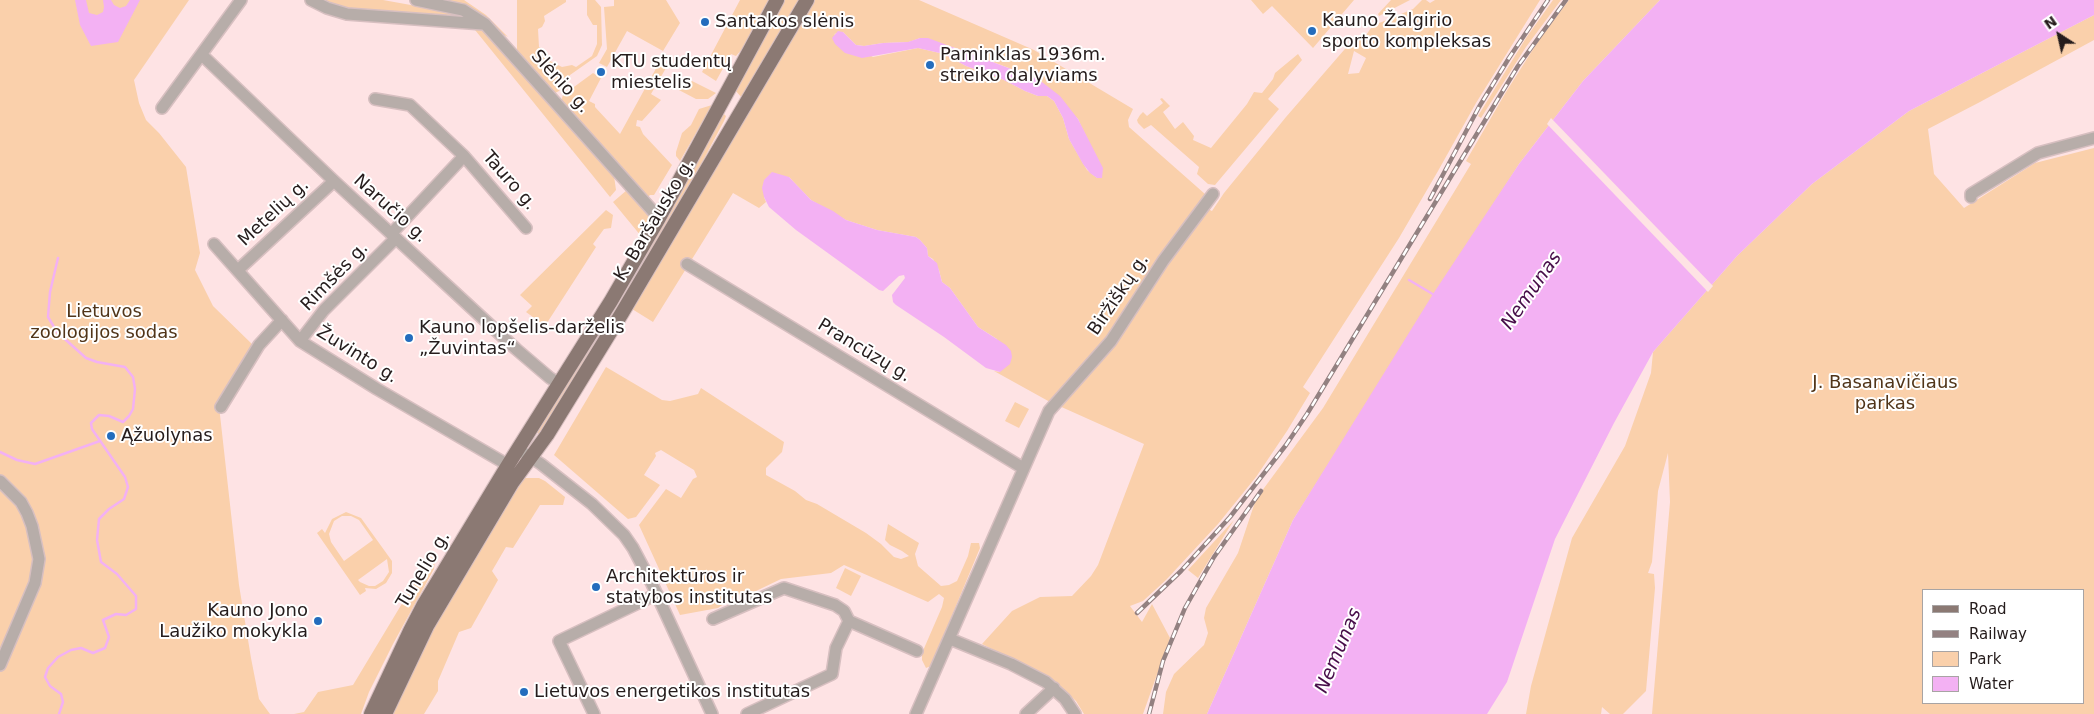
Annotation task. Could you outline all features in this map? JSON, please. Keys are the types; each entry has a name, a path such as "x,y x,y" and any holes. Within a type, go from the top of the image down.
{"main road":[{"name":"K. Baršausko g.","path":"518,449 560,384 659,218 776,0"},
{"name":"K. Baršausko g.","path":"531,457 547,435 618,320 807,0"},
{"path":"726,94 745,104"},
{"name":"Tunelio g.","path":"371,714 413,624 518,449"},
{"name":"Tunelio g.","path":"384,714 427,626 512,483 531,457"}],"street":[{"path":"162,108 241,0"},
{"path":"311,0 327,8 347,14 485,24"},
{"name":"Slėnio g.","path":"416,0 463,10 485,24 659,218"},
{"name":"Naručio g.","path":"202,55 334,181 516,349 550,378 560,384"},
{"name":"Tauro g.","path":"376,99 410,105 464,156 526,228"},
{"path":"1971,198 1971,194 2038,153 2094,138"},
{"name":"Tauro g.","path":"394,236 464,156"},
{"name":"Metelių g.","path":"238,270 334,181"},
{"name":"Biržiškų g.","path":"1023,468 1049,411 1110,341 1162,261 1213,194"},
{"name":"Rimšės g.","path":"300,341 324,310 394,236"},
{"name":"Žuvinto g.","path":"214,244 300,341 377,389 508,464"},
{"name":"Prancūzų g.","path":"687,264 1023,468"},
{"name":"Rimšės g.","path":"221,407 259,345 282,320"},
{"path":"518,449 592,504 624,535 633,548 656,594 712,714"},
{"path":"916,714 950,640 1023,468"},
{"path":"0,481 21,502 27,513 32,526 39,559 35,583 0,665"},
{"path":"713,619 784,588 835,605 844,612 849,621 917,651"},
{"path":"594,714 559,641 656,594"},
{"path":"747,714 832,674 836,648 849,621"},
{"path":"950,640 1011,664 1054,688 1065,699 1075,714"},
{"path":"1026,714 1054,688"}],"green space":[{"name":"Ąžuolynas","path":"0,0 189,0 134,80 139,103 146,120 186,167 200,253 195,270 213,306 254,346 219,406 239,585 251,658 259,699 270,714 0,714"},
{"path":"320,0 383,0 433,9 463,17 345,9"},
{"path":"437,0 464,0 486,15 508,37"},
{"path":"517,0 566,0 566,2 544,16 545,21 542,27 538,29 539,47 547,54 546,59 562,67 572,65 576,67 592,56 597,44 597,25 593,25 587,15 587,0 595,0 601,7 602,45 597,56 570,75 559,91 555,93 552,92 517,51"},
{"path":"614,0 666,0 680,23 663,51 627,31 607,67 599,63 607,49 604,7 614,6"},
{"path":"740,0 769,0 743,48 736,56 731,54 716,81 702,72"},
{"path":"784,0 801,0 742,98 735,90"},
{"path":"815,0 919,0 1034,50 1133,109 1128,120 1129,127 1205,194 1111,334 1050,402 994,371 1000,372 997,339 978,327 950,288 942,282 939,270 933,259 928,256 927,248 920,240 916,237 877,230 846,220 811,200 789,177 764,197 766,202 759,208 733,193 653,322 632,309","holes":["843,32 856,45 909,42 920,38 956,48 1038,79 1078,119 1087,139 1097,178 1087,170 1069,139 1063,118 1054,101 1047,96 1038,96 1025,91 1000,78 966,66 944,54 918,48 873,57 834,34"]},
{"name":"Kauno Žalgirio sporto kompleksas","path":"1251,0 1354,0 1313,48 1272,6 1263,14"},
{"path":"1391,0 1410,0 1379,16 1378,14"},
{"path":"1422,0 1430,3 1435,0 1540,0 1476,103 1399,238 1303,387 1310,393 1256,477 1218,524 1166,580 1143,601 1130,606 1142,622 1152,604 1170,638 1143,714 1084,714 1076,701 1054,681 982,644 1012,611 1040,597 1072,596 1091,576 1098,565 1144,444 1057,405 1156,279 1206,208 1212,211 1224,193 1286,117 1357,35 1364,38 1371,28 1377,24 1413,9","holes":["1354,51 1366,58 1359,73 1348,74"]},
{"path":"1553,0 1561,0 1526,47 1481,118 1478,116 1526,38"},
{"path":"1569,0 1660,0 1583,81 1519,164 1293,520 1207,714 1163,714 1166,692 1174,674 1204,645 1208,633 1204,618 1206,608 1238,553 1256,499 1323,408 1471,164 1466,161 1506,92 1537,43"},
{"name":"J. Basanavičiaus parkas","path":"2094,15 2094,40 1928,129 1934,174 1964,208 2035,163 2094,148 2094,714 1652,714 1670,502 1668,453 1658,491 1652,562 1648,573 1654,574 1655,588 1646,691 1623,714 1610,714 1602,707 1601,714 1526,714 1531,686 1572,538 1625,446 1651,373 1653,352 1737,256 1812,184 1909,111"},
{"path":"471,25 482,28 614,176 616,190 610,197"},
{"path":"1298,54 1302,60 1268,99 1279,109 1215,185 1208,184 1197,174 1199,167 1151,125 1144,129 1138,123 1137,120 1143,112 1147,116 1163,103 1160,99 1162,98 1170,106 1163,112 1175,129 1183,122 1194,136 1193,140 1211,148 1247,104 1254,92 1262,93 1273,79 1275,73"},
{"path":"659,63 666,68 651,94 661,100 642,121 637,120 636,126 640,127 643,134 672,165 654,195 650,195 647,198 561,101 563,95 593,73 601,78 589,101 595,104 595,107 620,134"},
{"path":"684,77 716,93 708,99 696,99 677,89"},
{"path":"712,105 680,161 676,156 676,152 682,133 691,125 699,109"},
{"path":"723,113 726,116 724,121 689,187 600,338 539,434 536,432 597,337 647,253"},
{"path":"627,190 649,216 641,236 613,202"},
{"path":"606,210 613,215 611,228 604,229 593,244 596,247 545,326 526,312 532,306 520,295"},
{"path":"606,367 662,400 670,401 698,394 701,388 784,442 782,452 766,468 766,475 795,491 806,500 817,504 866,533 894,557 901,559 909,556 885,540 888,524 919,543 915,554 918,566 941,586 957,581 968,556 971,543 979,543 980,548 931,666 926,668 922,660 922,653 944,598 939,594 928,602 844,565 831,573 781,579 756,591 736,595 718,608 680,615 639,525 666,489 681,498 693,479 697,477 694,470 661,450 655,453 656,456 644,475 660,485 636,517 628,519 554,455"},
{"path":"1015,402 1029,409 1019,428 1005,421"},
{"path":"523,478 539,478 545,481 565,497 563,505 540,505 513,548 506,547 492,571 498,580 471,628 459,632 438,681 438,691 424,714 392,714 424,644"},
{"path":"346,512 361,518 392,561 392,573 386,583 376,589 365,588 366,591 360,595 317,533 322,529 325,533 332,519","holes":["342,516 351,516 359,520 373,540 344,561 331,542 329,534 334,521","387,559 389,572 383,581 375,586 369,586 358,580"]},
{"path":"1234,520 1219,544 1198,578 1188,570"},
{"path":"430,557 435,559 434,569 393,644 369,692 361,714 294,714 304,712 318,692 353,685"},
{"path":"845,568 861,576 851,596 836,588"}],"water":[{"path":"75,0 86,0 89,13 97,15 103,12 103,0 111,0 114,5 120,8 126,6 130,0 140,0 118,42 91,46 80,25"},
{"name":"Nemunas","path":"1660,0 2094,0 2094,15 1909,111 1812,184 1737,256 1653,352 1614,423 1555,539 1507,682 1487,714 1207,714 1293,520 1433,294 1519,164 1583,81"},
{"path":"838,31 843,32 856,45 864,46 928,38 1038,79 1060,96 1078,119 1103,168 1102,178 1097,178 1090,173 1083,164 1069,139 1063,118 1054,101 1047,96 1038,96 1025,91 1000,78 966,66 944,54 918,48 862,58 845,53 835,44 832,38"},
{"path":"772,172 789,177 811,200 846,220 877,230 916,237 920,240 927,248 928,256 937,263 942,282 950,288 978,327 1006,345 1011,351 1010,364 1000,372 986,368 896,305 893,302 892,295 905,278 904,275 899,276 883,291 879,290 796,230 769,207 764,197 762,188 764,180"}],"pier":[{"path":"1551,118 1713,286 1708,292 1547,124"}],"waterway":[{"path":"58,258 50,292 48,317 57,332 86,358 125,367 133,377 135,389 133,409 129,416 123,422 109,416 99,415 91,423 92,429 125,477 128,487 124,499 109,509 99,519 97,540 101,562 117,574 136,596 136,609 126,615 116,614 103,620 109,637 105,648 93,653 81,648 71,650 58,657 48,668 45,677 50,686 61,694 63,702 59,714"},
{"path":"1409,280 1436,296"},
{"path":"0,452 17,460 35,464 100,441"}],"railway":[{"path":"1430,199 1479,107 1548,0"},
{"path":"1137,613 1181,571 1230,517 1286,445 1307,414 1518,66 1566,0"},
{"path":"1149,714 1163,661 1185,608 1214,557 1261,491"}],"place":[{"name":"Santakos slėnis","path":"705,22"},
{"name":"Kauno Žalgirio sporto kompleksas","path":"1312,31"},
{"name":"Paminklas 1936m. streiko dalyviams","path":"930,65"},
{"name":"KTU studentų miestelis","path":"601,72"},
{"name":"Kauno lopšelis-darželis „Žuvintas“","path":"409,338"},
{"name":"Ąžuolynas","path":"111,436"},
{"name":"Architektūros ir statybos institutas","path":"596,587"},
{"name":"Kauno Jono Laužiko mokykla","path":"318,621"},
{"name":"Lietuvos energetikos institutas","path":"524,692"}],"park label":[{"name":"Lietuvos zoologijos sodas","path":"104,322"}]}
